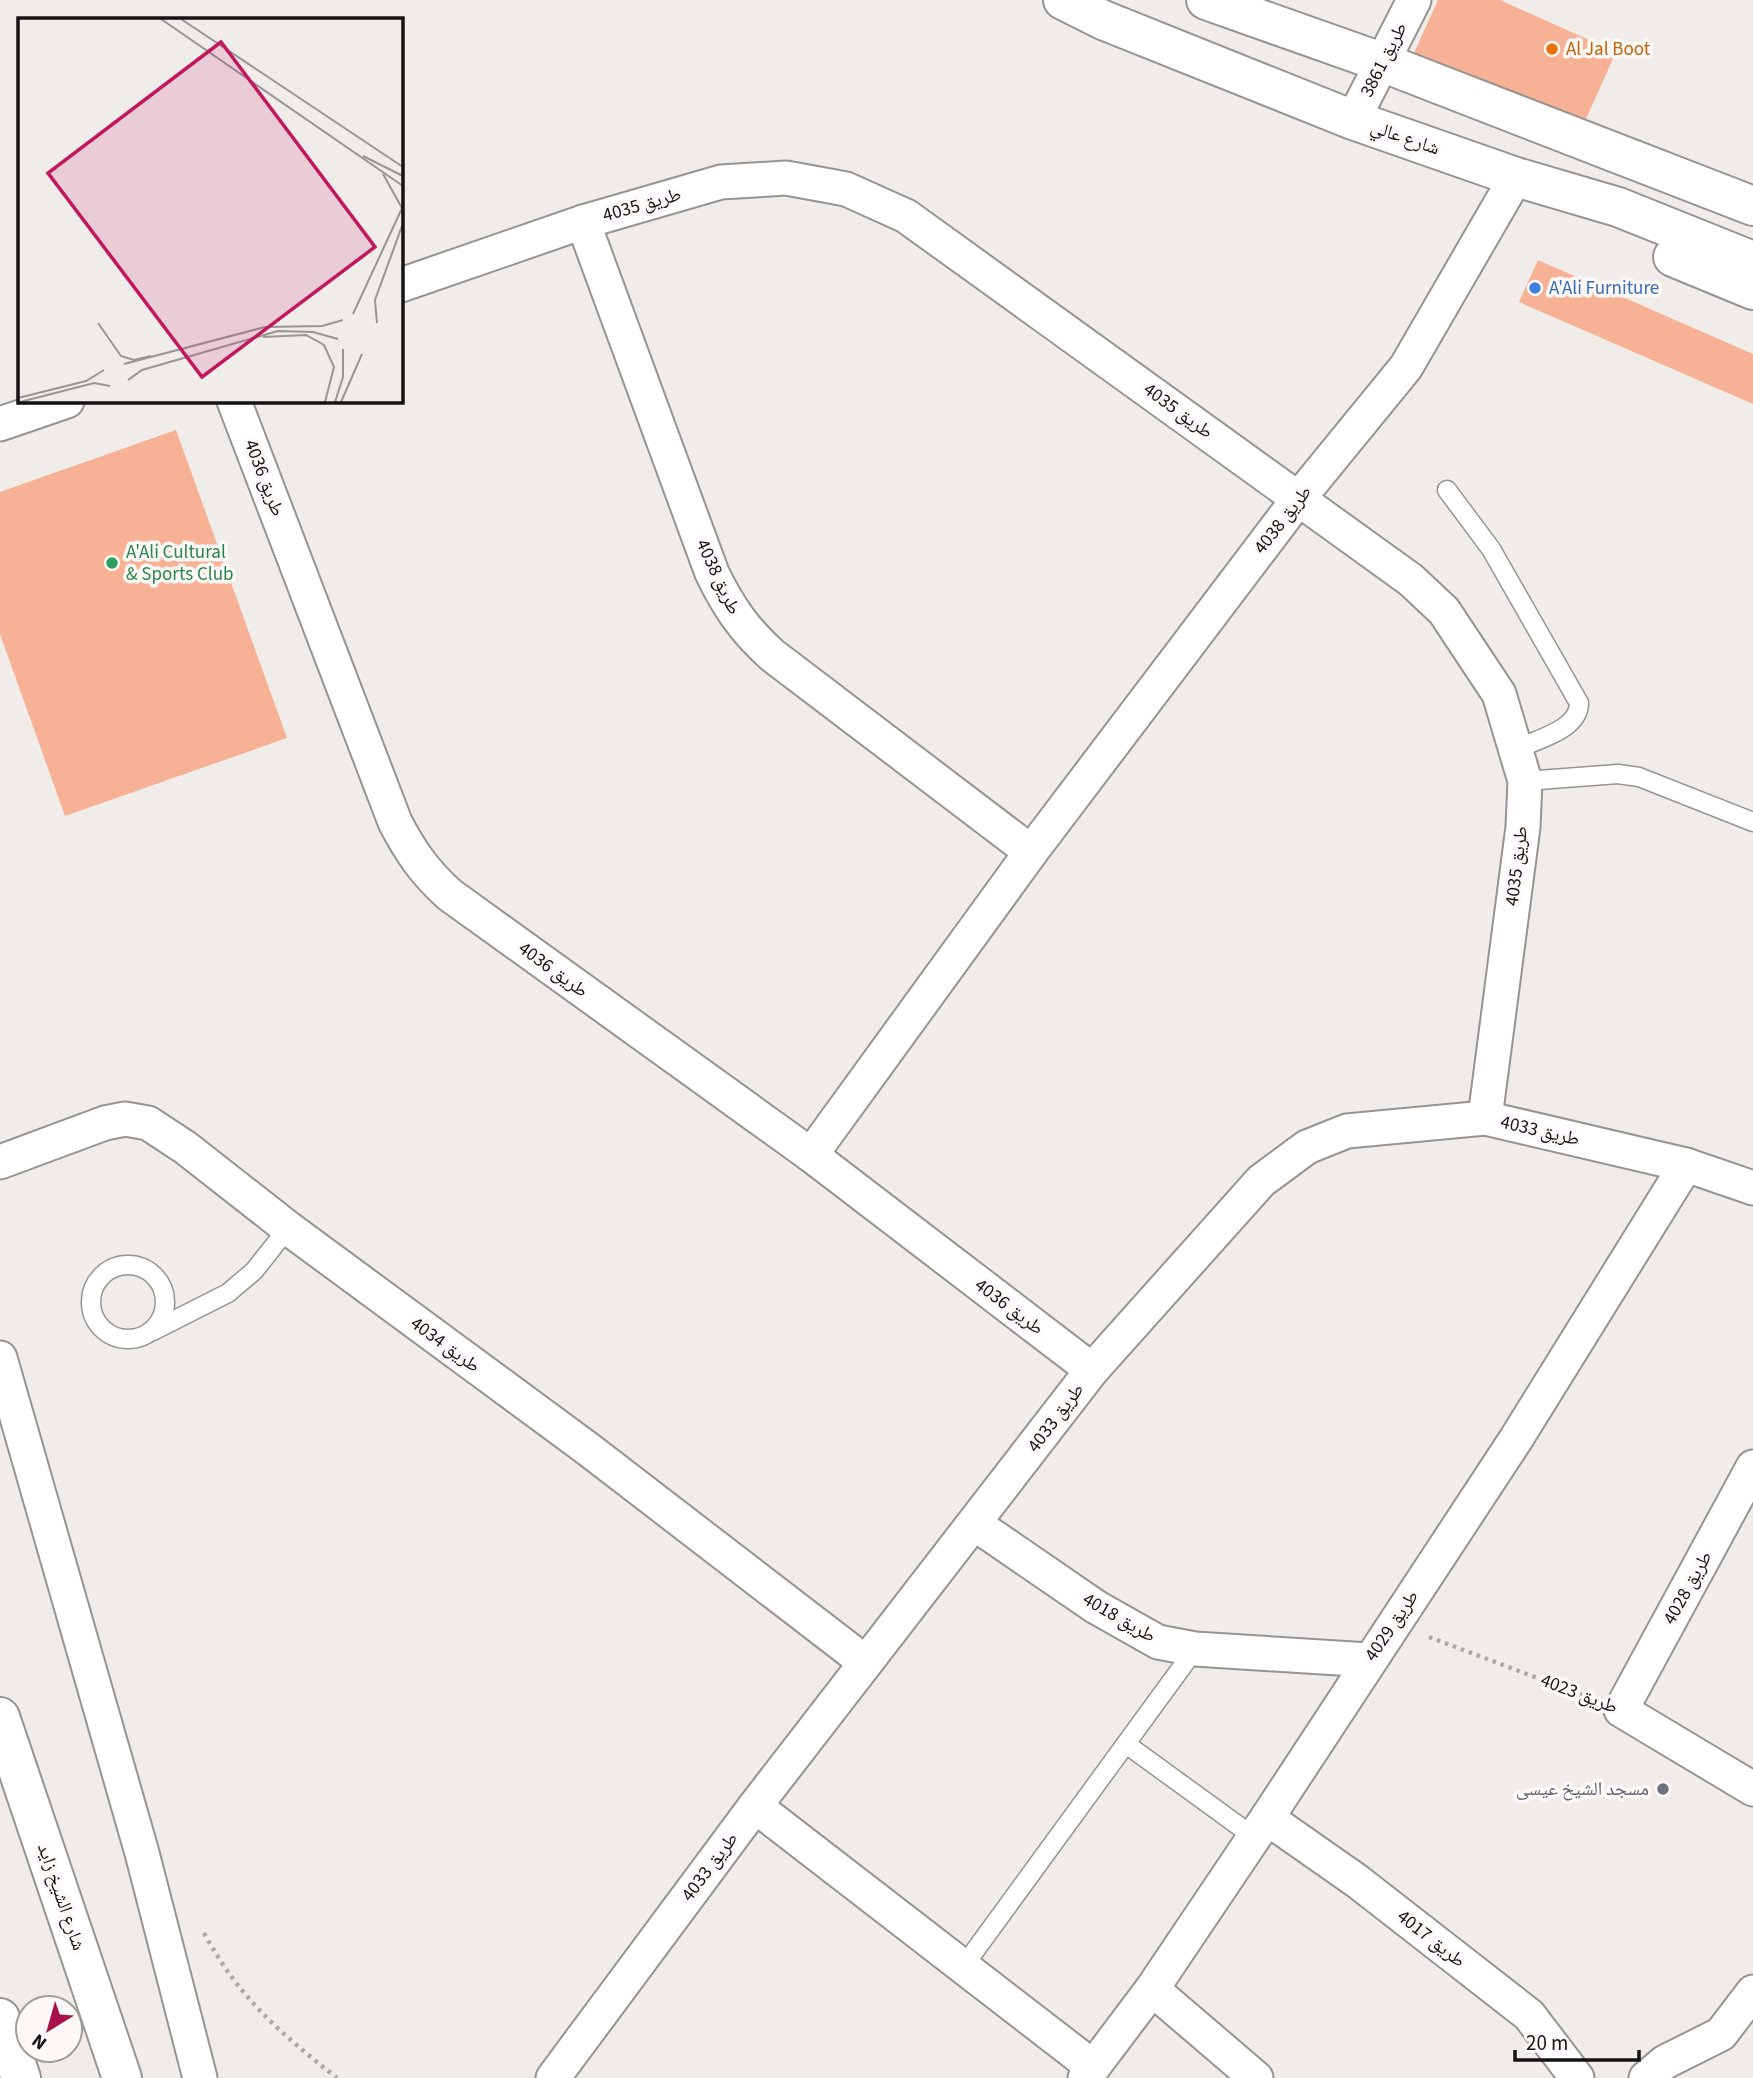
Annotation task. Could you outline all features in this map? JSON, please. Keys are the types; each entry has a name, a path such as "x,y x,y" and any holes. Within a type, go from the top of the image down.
{"street":[{"name":"شارع عالي","path":"1063,0 1115,25 1353,120 1516,177 1618,207 1753,261"},
{"name":"طريق 3861","path":"1353,120 1414,0"},
{"path":"1218,3 1384,63 1753,206"},
{"path":"1516,177 1610,231 1753,290"},
{"name":"طريق 4038","path":"811,1155 1031,852 1299,498 1406,367 1516,177"},
{"name":"طريق 4035","path":"402,285 583,222 721,182 786,178 846,189 906,216 1411,580 1444,611 1499,694 1525,781 1523,827 1485,1118"},
{"name":"طريق 4038","path":"583,222 707,560 730,610 746,632 772,654 1031,852"},
{"path":"0,424 64,402"},
{"name":"طريق 4036","path":"234,402 395,822 411,854 428,876 450,895 811,1155 1092,1370"},
{"name":"طريق 4033","path":"553,2078 755,1806 1092,1370 1261,1181 1307,1147 1347,1131 1485,1118 1686,1165 1753,1188"},
{"name":"طريق 4034","path":"0,1162 105,1123 125,1119 148,1123 186,1147 288,1228 588,1449 865,1662"},
{"name":"طريق 4029","path":"1089,2073 1152,1989 1261,1828 1516,1439 1686,1165"},
{"path":"0,1358 138,1840 200,2078"},
{"name":"طريق 4028","path":"1621,1710 1753,1467"},
{"name":"طريق 4018","path":"975,1524 1126,1626 1158,1642 1195,1649 1369,1660"},
{"name":"طريق 4023","path":"1621,1710 1753,1788"},
{"name":"شارع الشيخ زايد","path":"0,1717 122,2078"},
{"path":"755,1806 963,1967 1089,2073"},
{"name":"طريق 4017","path":"1261,1828 1356,1881 1529,2015 1577,2078"},
{"path":"1152,1989 1256,2078"},
{"path":"1646,2078 1665,2062 1721,2034 1753,1992"},
{"path":"0,2018 21,2078"}],"lane":[{"path":"1447,490 1491,549 1579,703 1576,718 1571,723 1517,749"},
{"path":"1525,781 1618,774 1639,777 1753,822"},
{"path":"150,1332 160,1322 165,1308 164,1293 158,1280 147,1270 134,1265 119,1265 105,1271 90,1295 91,1310 97,1324 108,1334 122,1339 137,1338 150,1332 228,1293 254,1271 288,1228"},
{"path":"963,1967 1195,1649"},
{"path":"1126,1744 1261,1828"}],"path":[{"name":"طريق 4023","path":"1394,1622 1621,1710"},
{"path":"201,1926 225,1971 260,2014 337,2078"}],"building":[{"path":"1438,0 1500,0 1616,52 1582,128 1414,53"},
{"path":"1538,260 1753,354 1753,404 1519,302"},
{"name":"A'Ali Cultural & Sports Club","path":"176,430 287,738 65,816 0,634 0,492"}],"place":[{"name":"Al Jal Boot","path":"1552,49"},
{"name":"A'Ali Furniture","path":"1535,288"},
{"name":"A'Ali Cultural & Sports Club","path":"112,563"},
{"name":"مسجد الشيخ عيسى","path":"1663,1789"}]}
